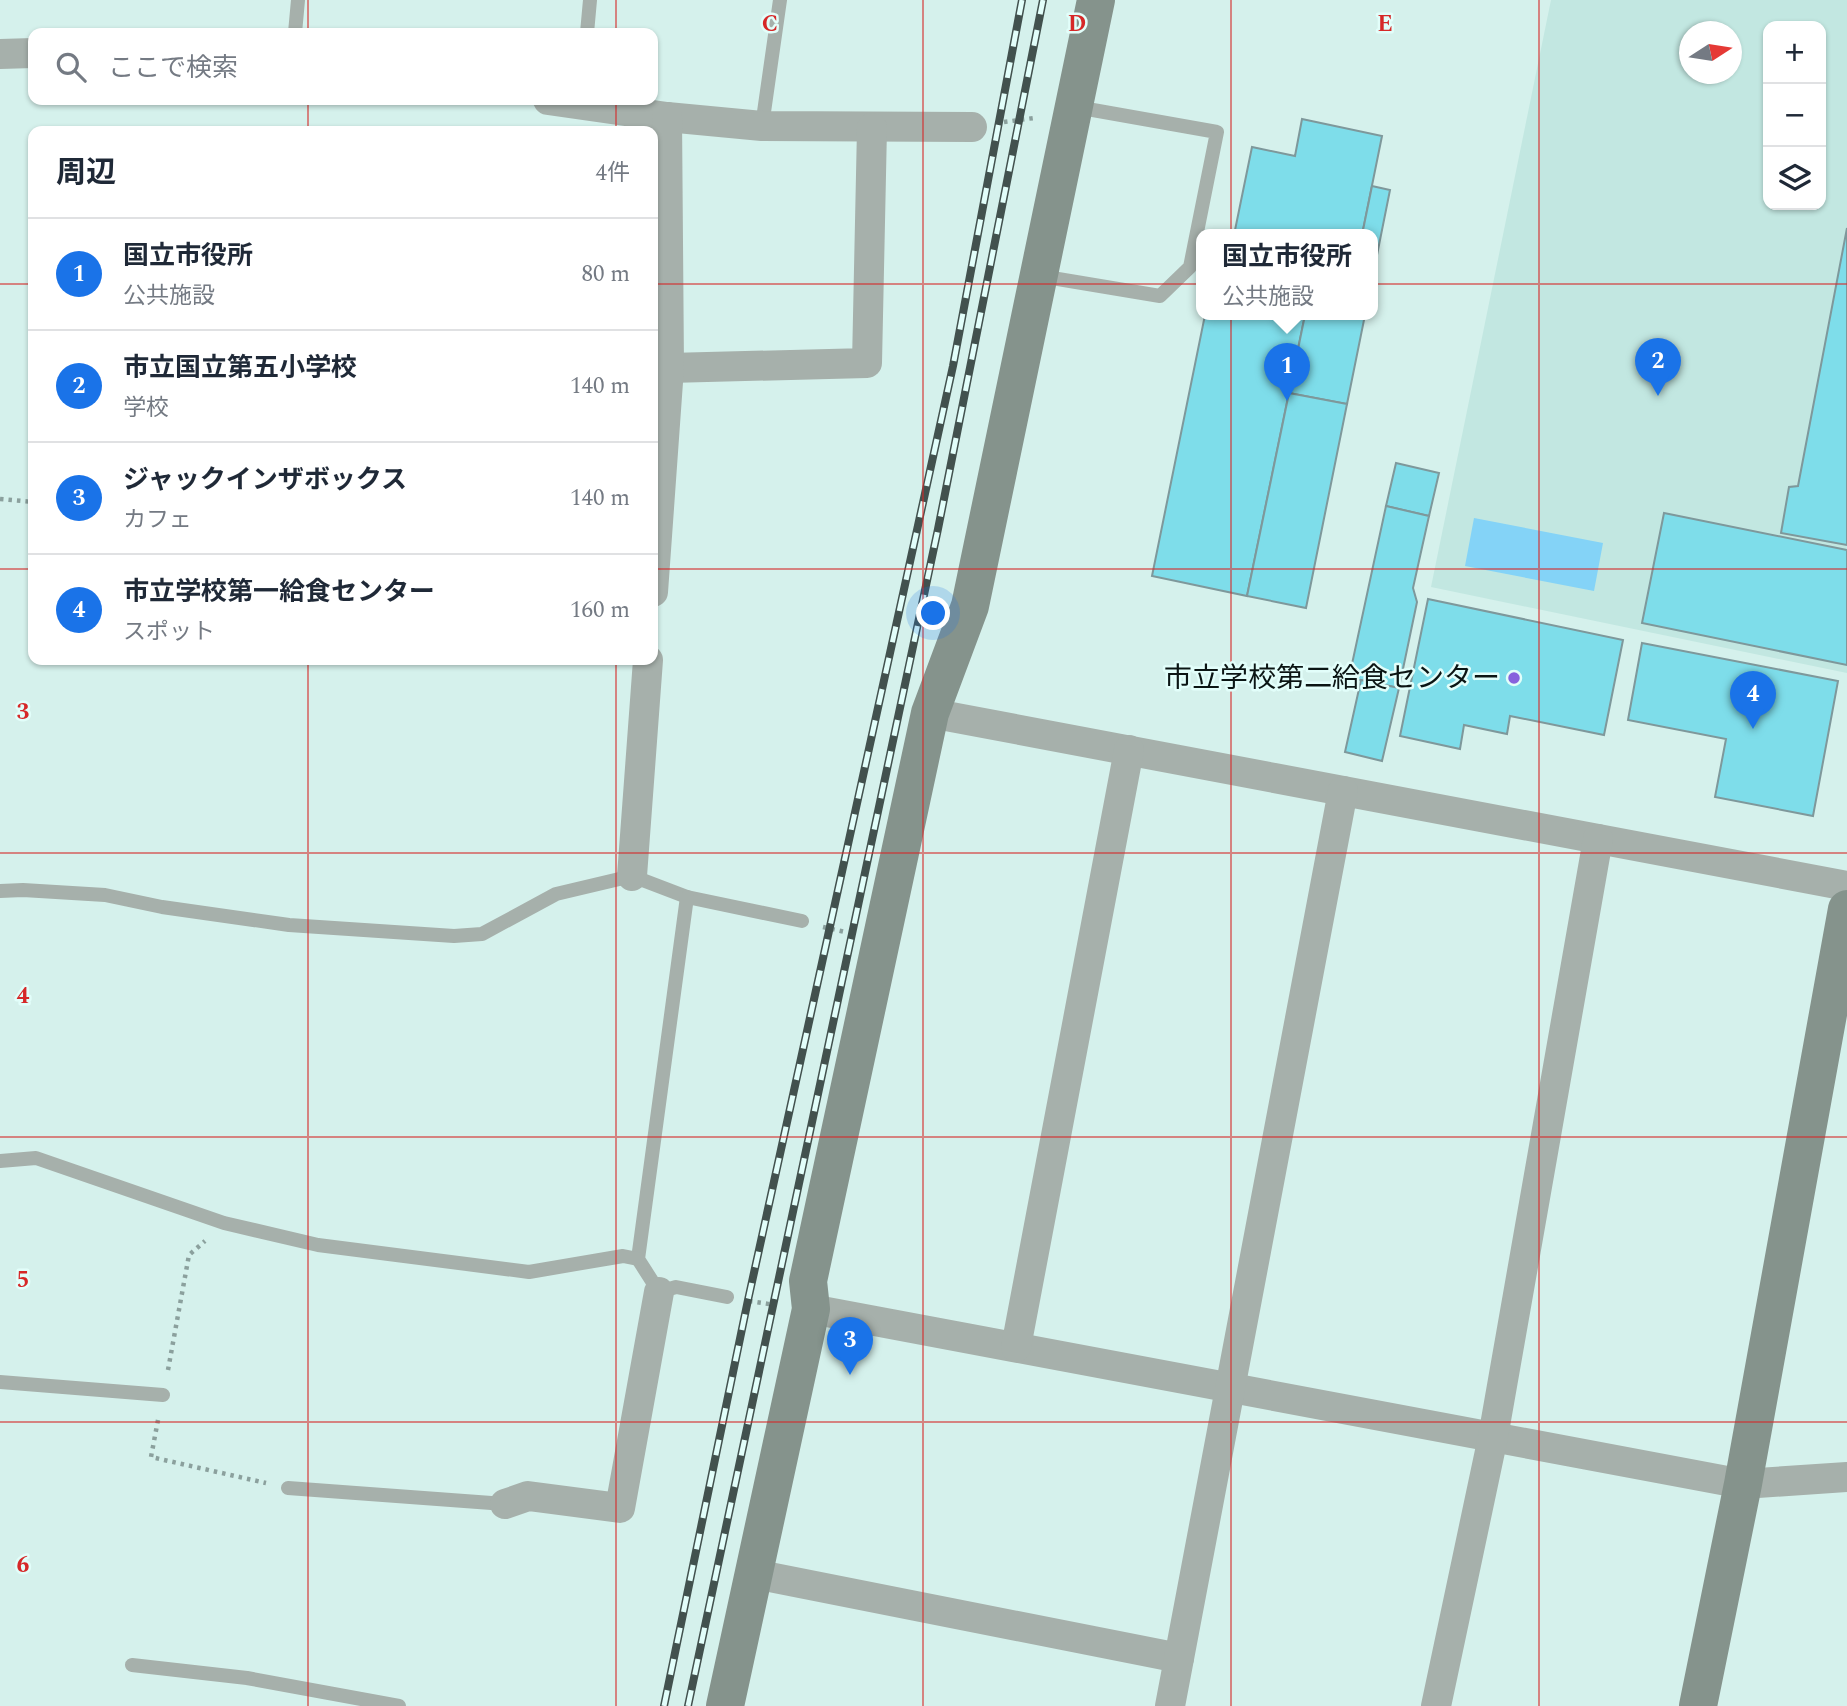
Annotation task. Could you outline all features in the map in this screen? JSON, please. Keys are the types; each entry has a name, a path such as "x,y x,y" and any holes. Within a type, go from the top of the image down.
{"street":[{"path":"725,1706 811,1309 808,1281 880,939 930,712 970,606 1096,0"},
{"path":"0,54 28,53"},
{"path":"598,105 667,117 762,126 972,127"},
{"path":"658,491 669,368 660,233 667,117"},
{"path":"669,368 867,363 872,128"},
{"path":"632,876 648,665"},
{"path":"930,712 1847,886"},
{"path":"1016,1347 1129,750"},
{"path":"1170,1706 1343,790"},
{"path":"1436,1706 1493,1437 1598,839"},
{"path":"1698,1706 1742,1483 1847,909"},
{"path":"505,1504 528,1496 620,1508 659,1292"},
{"path":"811,1309 1742,1483 1847,1477"},
{"path":"754,1574 1179,1658"}],"lane":[{"path":"295,28 298,0"},
{"path":"587,28 590,0"},
{"path":"762,126 780,0"},
{"path":"1074,110 1217,132 1197,229"},
{"path":"1039,276 1160,296 1189,267 1196,233"},
{"path":"0,891 105,895 162,907 289,925 454,936 482,934 556,894 632,876 687,897 802,921"},
{"path":"687,897 638,1259 659,1292 676,1287 727,1297"},
{"path":"0,1161 36,1158 224,1223 318,1245 529,1272 624,1256 638,1259"},
{"path":"0,1382 163,1395"},
{"path":"288,1488 505,1504"},
{"path":"132,1665 247,1678 399,1706"}],"path":[{"path":"972,127 1074,110"},
{"path":"0,499 28,502"},
{"path":"802,921 880,939"},
{"path":"224,1223 189,1255 151,1457 288,1488"},
{"path":"727,1297 794,1309 811,1309"}],"shaded area":[{"path":"1551,0 1847,0 1847,673 1431,587"}],"water":[{"path":"1474,518 1603,543 1594,591 1465,566"}],"building":[{"path":"1302,119 1382,136 1363,229 1235,229 1252,147 1295,156"},
{"path":"1372,186 1390,190 1378,250 1378,229 1363,229"},
{"path":"1847,228 1847,545 1781,533 1789,487 1798,486"},
{"path":"1204,320 1304,320 1247,596 1152,576"},
{"path":"1304,320 1364,320 1347,404 1289,393"},
{"path":"1289,393 1347,404 1306,608 1247,596"},
{"path":"1396,463 1439,473 1429,516 1386,506"},
{"path":"1386,506 1429,516 1413,588 1417,602 1399,688 1349,678"},
{"path":"1664,513 1847,550 1847,665 1642,623"},
{"name":"市立学校第二給食センター","path":"1428,599 1623,640 1604,735 1510,716 1507,734 1464,725 1460,749 1400,736"},
{"path":"1642,643 1838,681 1813,816 1715,797 1726,739 1628,720"},
{"path":"1361,680 1399,688 1382,761 1345,752"}],"railway":[{"path":"664,1706 748,1300 953,366 1022,0"},
{"path":"688,1706 938,529 1043,0"}],"place":[{"name":"市立国立第五小学校","path":"1658,396"},
{"name":"国立市役所","path":"1287,401"},
{"name":"市立学校第二給食センター","path":"1514,678"},
{"name":"市立学校第一給食センター","path":"1753,729"},
{"name":"ジャックインザボックス","path":"850,1375"}]}
